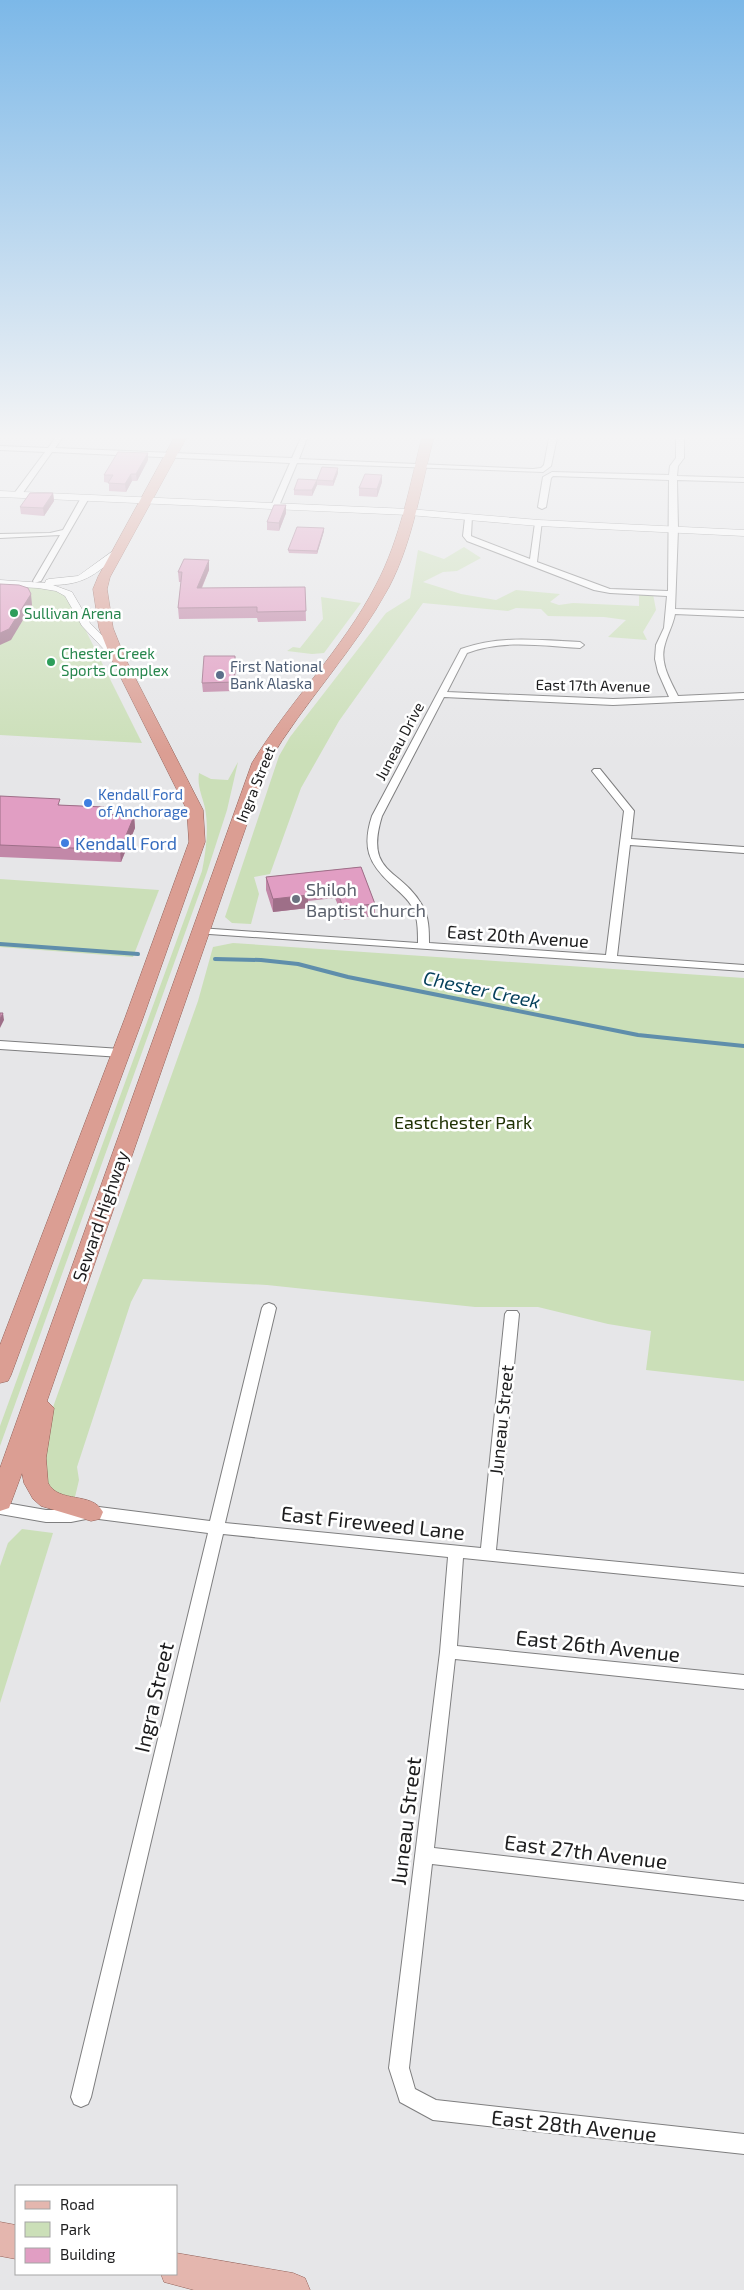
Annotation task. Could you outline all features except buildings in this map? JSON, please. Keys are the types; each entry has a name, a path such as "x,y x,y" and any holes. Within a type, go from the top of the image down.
{"highway":[{"name":"Seward Highway","path":"0,1375 121,1054 197,842 195,810 118,658 106,628 100,589 104,576 125,540"},
{"name":"Ingra Street","path":"199,931 260,764 284,722 333,660 376,597 391,566 400,540"},
{"name":"Seward Highway","path":"0,1502 199,931"},
{"path":"50,1357 33,1478 40,1491 50,1500 84,1507 91,1512"}],"main road":[{"path":"0,2240 15,2242"},
{"path":"178,2270 293,2290"}],"street":[{"path":"37,582 60,540"},
{"path":"472,540 610,591 672,594"},
{"path":"533,563 537,540"},
{"path":"674,540 671,611 659,659 662,672 676,699"},
{"path":"0,580 63,583 86,579 97,566 120,549"},
{"path":"0,584 38,585 59,589 69,594 86,624 118,658"},
{"path":"671,611 744,614"},
{"name":"Juneau Drive","path":"424,947 422,921 416,905 383,872 372,855 371,832 377,816 464,651 476,645 498,642 580,645"},
{"name":"East 17th Avenue","path":"441,694 613,702 744,696"},
{"path":"597,771 629,811 627,842 611,960"},
{"path":"627,842 744,850"},
{"name":"East 20th Avenue","path":"199,931 744,968"},
{"path":"0,1045 121,1054"},
{"name":"Ingra Street","path":"81,2097 269,1308"},
{"name":"Juneau Street","path":"488,1555 512,1314"},
{"name":"East Fireweed Lane","path":"0,1508 16,1512 78,1517 91,1512 217,1528 744,1580"},
{"name":"Juneau Street","path":"407,2095 399,2068 448,1652 456,1552"},
{"name":"East 26th Avenue","path":"448,1652 744,1682"},
{"name":"East 27th Avenue","path":"423,1855 744,1892"},
{"name":"East 28th Avenue","path":"407,2095 433,2110 744,2144"}],"green space":[{"path":"464,547 481,558 457,571 443,572 423,582 461,594 496,600 516,590 560,594 550,602 559,605 573,603 639,606 639,594 653,594 656,610 643,632 647,640 608,637 626,620 604,617 548,616 541,609 516,608 508,611 423,603 339,721 301,788 270,874 254,877 259,894 251,924 232,923 225,917 279,756 290,737 386,613 410,598 418,550 444,559"},
{"name":"Chester Creek Sports Complex","path":"0,585 65,589 142,743 0,735"},
{"path":"321,597 361,603 324,653 312,654 287,651 293,647 300,648 323,619"},
{"path":"238,762 227,810 207,872 0,1446 0,1426 202,871 206,848 207,824 199,786 199,773 211,779 228,780"},
{"path":"0,879 159,890 133,957 0,947"},
{"name":"Eastchester Park","path":"233,943 744,978 744,1381 646,1370 651,1331 608,1324 538,1307 475,1307 267,1285 143,1279 131,1302 77,1467 79,1480 75,1497 61,1496 46,1488 42,1438 198,1001 213,947"},
{"path":"22,1529 53,1533 0,1703 0,1566 8,1543"}],"waterway":[{"name":"Chester Creek","path":"0,944 138,954"},
{"name":"Chester Creek","path":"215,959 261,960 298,964 348,977 638,1035 744,1046"}],"place":[{"name":"Sullivan Arena","path":"14,613"},
{"name":"Chester Creek Sports Complex","path":"51,662"},
{"name":"First National Bank Alaska","path":"220,675"},
{"name":"Kendall Ford of Anchorage","path":"88,803"},
{"name":"Kendall Ford","path":"65,843"},
{"name":"Shiloh Baptist Church","path":"296,899"}]}
